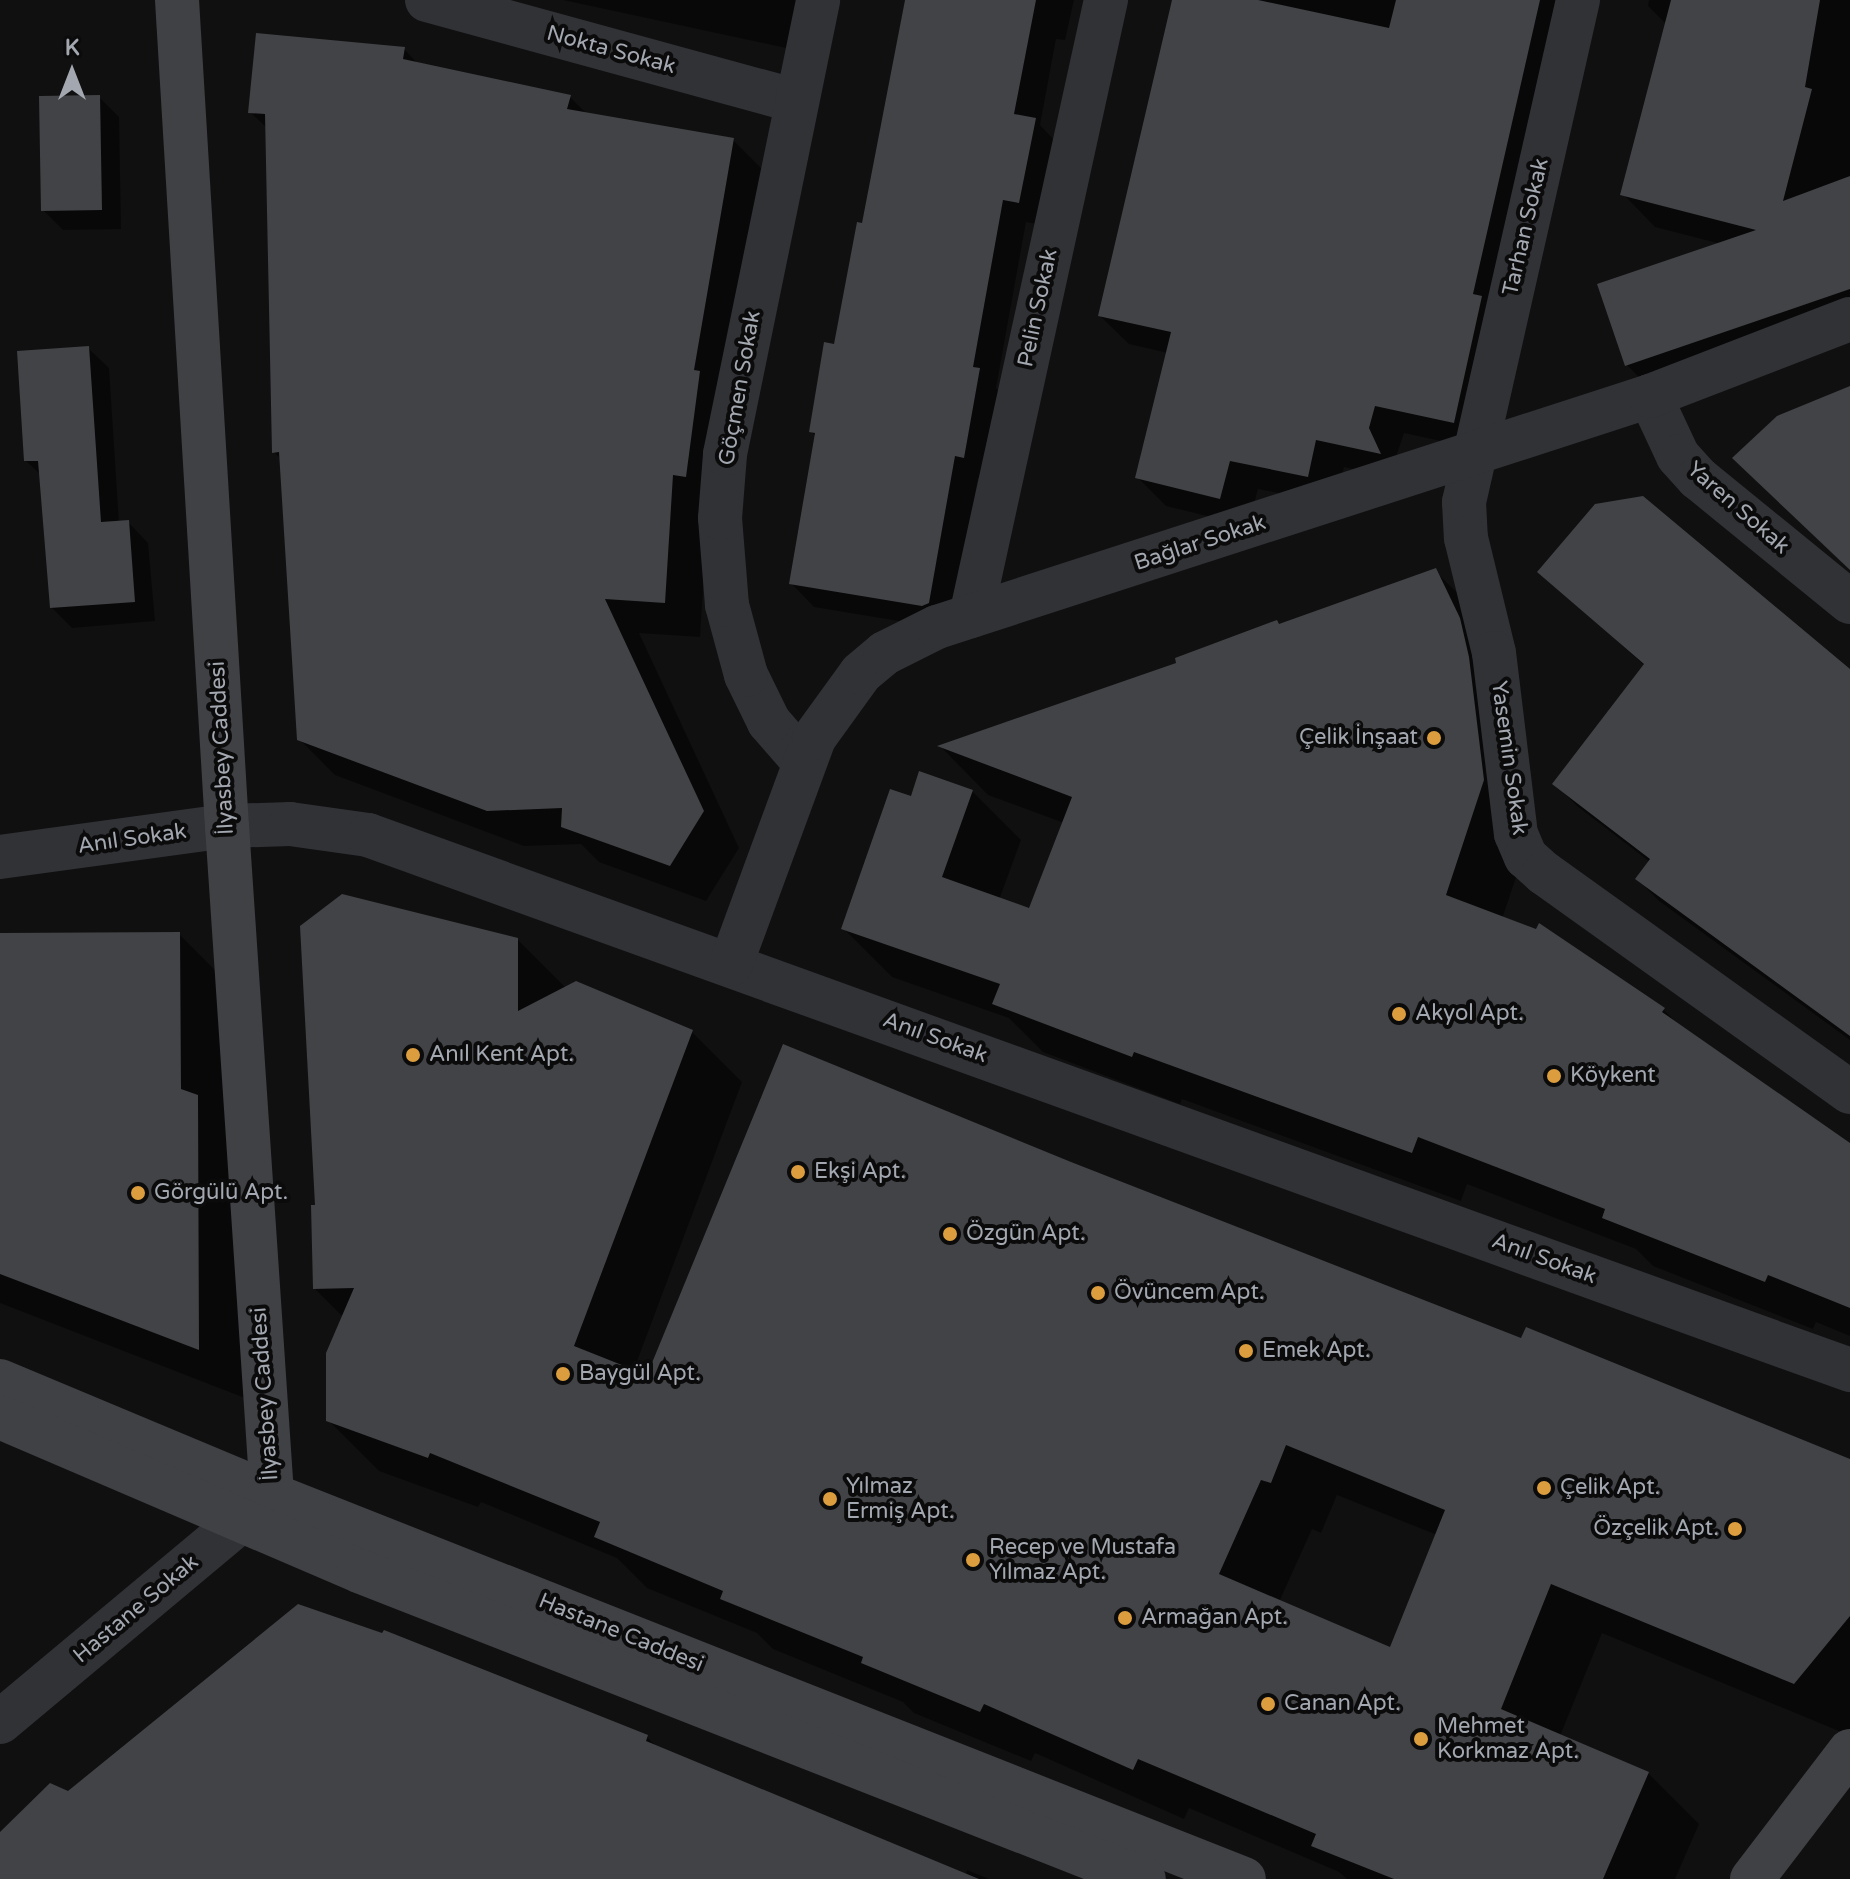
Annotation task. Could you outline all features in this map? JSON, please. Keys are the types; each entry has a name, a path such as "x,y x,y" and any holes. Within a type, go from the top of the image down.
{"main road":[{"name":"İlyasbey Caddesi","path":"177,0 227,826 257,1508"},
{"name":"Hastane Caddesi","path":"0,1381 257,1508 389,1582 1144,1879"},
{"name":"Hastane Caddesi","path":"0,1417 257,1508 1244,1879"},
{"path":"1752,1879 1850,1751"}],"street":[{"name":"Nokta Sokak","path":"427,0 796,101"},
{"name":"Göçmen Sokak","path":"803,761 769,722 746,675 727,605 720,518 725,454 818,0"},
{"name":"Pelin Sokak","path":"971,616 1106,0"},
{"name":"Tarhan Sokak","path":"1475,455 1578,0"},
{"name":"Bağlar Sokak","path":"731,964 803,761 831,711 861,673 885,653 913,638 971,616 1650,396 1850,319"},
{"name":"Yaren Sokak","path":"1650,396 1678,456 1698,478 1850,602"},
{"name":"Yasemin Sokak","path":"1475,455 1466,489 1465,526 1494,653 1516,834 1526,857 1850,1092"},
{"name":"Anıl Sokak","path":"0,857 227,826 290,824 368,835 1850,1370"},
{"name":"Hastane Sokak","path":"0,1722 257,1508"}],"building":[{"path":"905,0 1036,0 1014,114 1036,118 1019,203 1003,200 973,367 980,368 964,458 955,456 929,603 922,606 789,584 815,433 809,432 824,342 834,344 857,222 862,223"},
{"path":"1172,0 1258,0 1389,28 1396,0 1540,0 1473,294 1482,296 1454,423 1375,406 1369,428 1381,454 1316,440 1308,477 1230,461 1220,499 1135,478 1171,332 1098,316"},
{"path":"1671,0 1820,0 1805,87 1812,89 1783,201 1850,176 1850,289 1625,366 1597,284 1756,230 1620,195"},
{"path":"256,33 405,47 403,59 571,95 567,109 734,138 694,370 700,371 686,477 673,475 665,603 605,599 704,811 670,866 561,827 562,808 487,811 297,740 279,452 272,453 265,114 248,113"},
{"path":"100,95 102,210 41,211 39,96"},
{"path":"89,346 101,522 129,520 135,602 50,608 38,461 24,461 17,351"},
{"path":"1850,386 1850,570 1732,458 1777,416"},
{"path":"1643,496 1850,669 1850,1036 1635,879 1650,859 1552,784 1644,664 1537,572 1595,504"},
{"path":"1436,568 1460,618 1469,657 1484,780 1446,895 1536,929 1539,923 1665,1008 1662,1012 1850,1143 1850,1308 1768,1275 1765,1282 1602,1218 1605,1209 1418,1137 1412,1153 1134,1052 1132,1057 992,1004 1000,984 841,929 890,789 911,796 919,771 973,790 942,877 1029,908 1072,797 937,746 1176,663 1175,658 1277,620 1279,624"},
{"path":"342,894 518,938 518,1011 576,981 693,1030 574,1346 647,1375 783,1044 1071,1162 1521,1338 1526,1327 1850,1459 1850,1616 1794,1684 1551,1584 1501,1709 1649,1772 1603,1879 1394,1879 1311,1846 1316,1834 1138,1759 1133,1770 984,1704 980,1712 861,1663 863,1657 720,1599 723,1591 594,1537 600,1522 430,1453 428,1458 326,1421 326,1353 354,1288 313,1289 311,1205 315,1205 300,926","holes":["1286,1445 1445,1510 1390,1647 1219,1574 1261,1480 1271,1483"]},
{"path":"180,932 181,1089 198,1095 199,1350 0,1274 0,933"},
{"path":"298,1604 382,1633 384,1630 648,1735 646,1741 979,1879 0,1879 0,1832 50,1783 68,1791"}],"place":[{"name":"Çelik İnşaat","path":"1434,738"},
{"name":"Akyol Apt.","path":"1399,1014"},
{"name":"Anıl Kent Apt.","path":"413,1055"},
{"name":"Köykent","path":"1554,1076"},
{"name":"Ekşi Apt.","path":"798,1172"},
{"name":"Görgülü Apt.","path":"138,1193"},
{"name":"Özgün Apt.","path":"950,1234"},
{"name":"Övüncem Apt.","path":"1098,1293"},
{"name":"Emek Apt.","path":"1246,1351"},
{"name":"Baygül Apt.","path":"563,1374"},
{"name":"Çelik Apt.","path":"1544,1488"},
{"name":"Yılmaz Ermiş Apt.","path":"830,1499"},
{"name":"Özçelik Apt.","path":"1735,1529"},
{"name":"Recep ve Mustafa Yılmaz Apt.","path":"973,1560"},
{"name":"Armağan Apt.","path":"1125,1618"},
{"name":"Canan Apt.","path":"1268,1704"},
{"name":"Mehmet Korkmaz Apt.","path":"1421,1739"}]}
